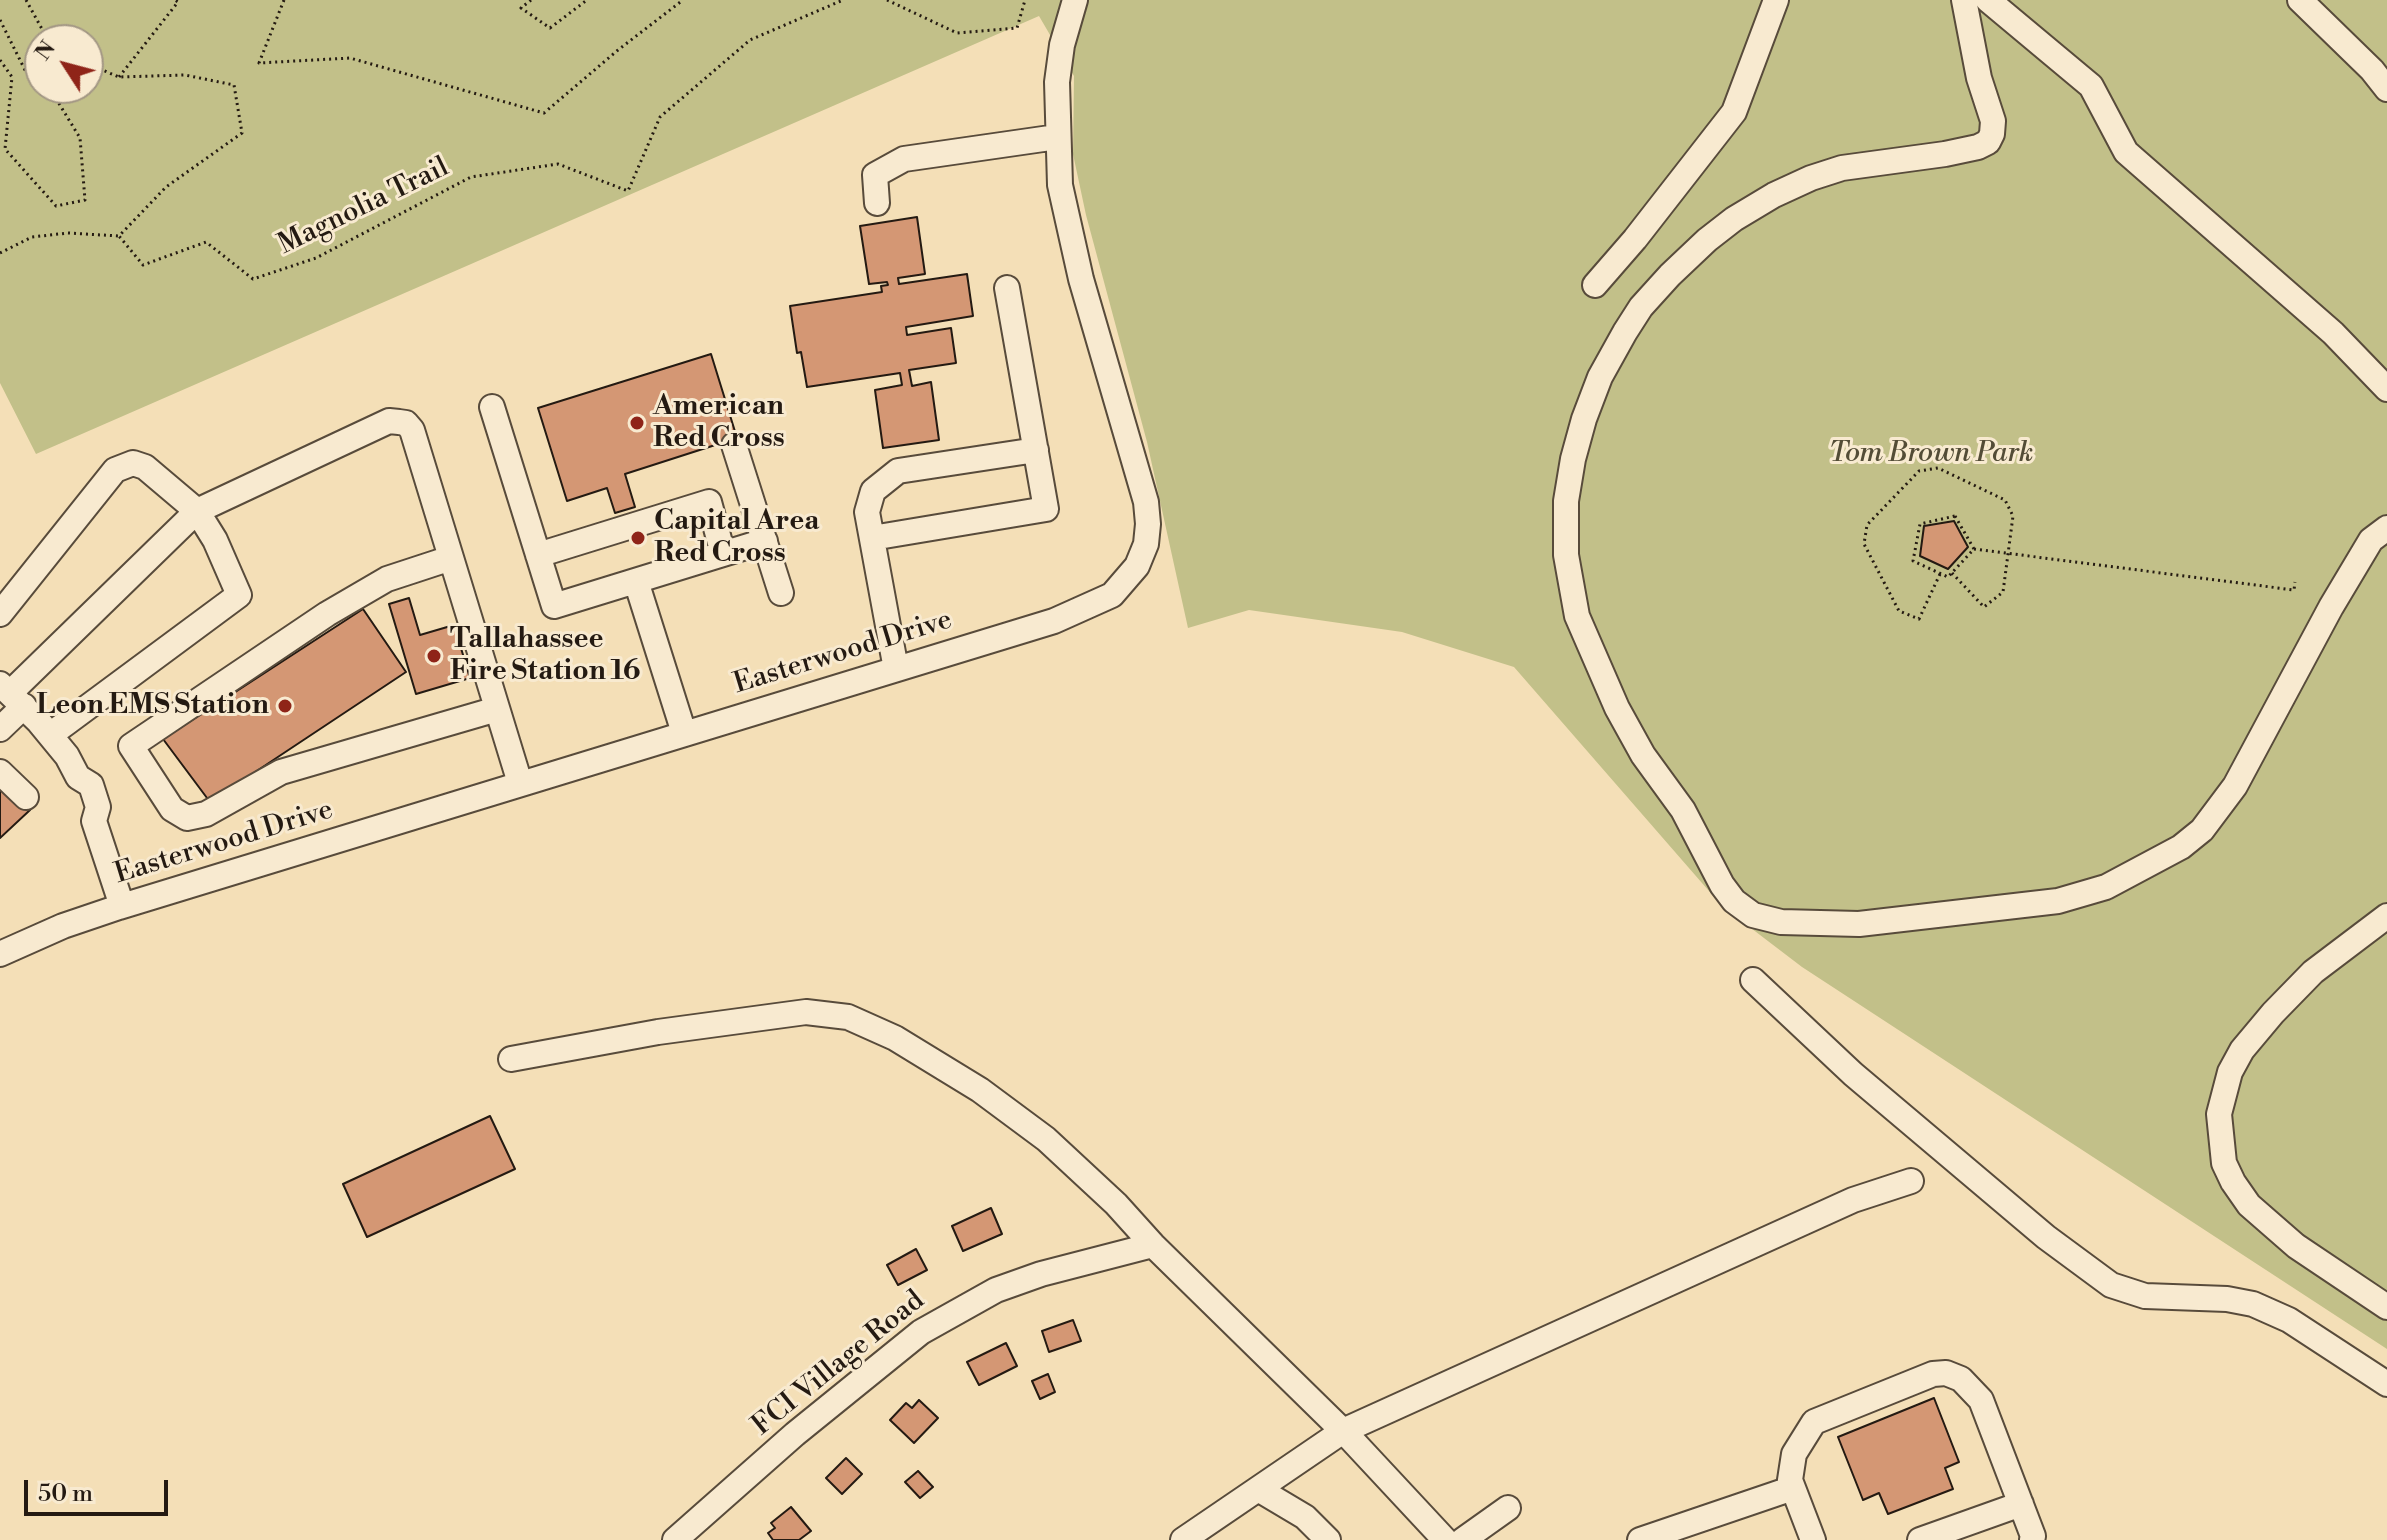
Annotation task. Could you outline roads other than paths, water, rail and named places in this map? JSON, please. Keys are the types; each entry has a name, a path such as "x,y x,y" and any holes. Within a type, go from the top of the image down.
{"street":[{"name":"Easterwood Drive","path":"0,954 63,926 122,906 1054,621 1112,595 1137,566 1146,544 1148,524 1146,502 1069,232 1060,185 1057,82 1062,45 1075,0"},
{"path":"1595,285 1734,112 1776,0"},
{"path":"1964,0 1979,78 1993,121 1988,142 1945,154 1842,168 1774,195 1734,219 1670,275 1641,307 1600,377 1573,459 1566,501 1566,555 1577,616 1617,708 1643,755 1683,810 1722,885 1734,901 1753,915 1781,922 1859,924 2058,901 2106,887 2181,847 2202,830 2235,786 2331,607 2371,540 2387,528"},
{"path":"1988,0 2091,86 2126,152 2333,333 2387,389"},
{"path":"2300,0 2372,70 2387,89"},
{"path":"877,203 875,175 904,159 1057,137"},
{"path":"872,538 1046,509 1007,288"},
{"path":"492,407 554,606 765,541"},
{"path":"0,729 11,694 197,511 389,421 399,422 406,423 412,430 520,783"},
{"path":"734,445 781,593"},
{"path":"896,669 867,512 873,491 898,471 1036,450"},
{"path":"0,614 115,470 133,463 145,467 197,511 215,540 239,595 50,735"},
{"path":"538,555 709,502 723,554"},
{"path":"451,558 387,579 327,614 131,746 172,809 187,818 206,814 281,772 497,709"},
{"path":"636,581 684,733"},
{"path":"11,694 67,756 78,777 78,797 84,813 94,821 122,906"},
{"path":"0,772 26,797"},
{"path":"2387,916 2313,972 2273,1013 2242,1050 2230,1072 2219,1114 2224,1163 2249,1205 2296,1246 2387,1307"},
{"path":"1753,980 1853,1074 2046,1237 2111,1285 2145,1296 2227,1299 2253,1304 2289,1320 2387,1384"},
{"path":"511,1059 658,1032 806,1012 848,1017 895,1038 980,1090 1046,1139 1116,1204 1153,1245 1343,1431 1445,1540"},
{"path":"1183,1540 1343,1431 1853,1200 1911,1181"},
{"name":"FCI Village Road","path":"675,1540 872,1370 931,1326 996,1290 1066,1266 1153,1245"},
{"path":"1813,1540 1790,1480 1794,1454 1814,1422 1933,1374 1946,1373 1961,1379 1981,1400 2032,1540"},
{"path":"1640,1540 1793,1488"},
{"path":"1258,1489 1305,1517 1328,1540"},
{"path":"1920,1540 2021,1504"},
{"path":"1463,1540 1508,1508"}],"place":[{"name":"American Red Cross","path":"637,423"},
{"name":"Capital Area Red Cross","path":"638,538"},
{"name":"Tallahassee Fire Station 16","path":"434,656"},
{"name":"Leon EMS Station","path":"285,706"}],"park label":[{"name":"Tom Brown Park","path":"1931,454"}]}
